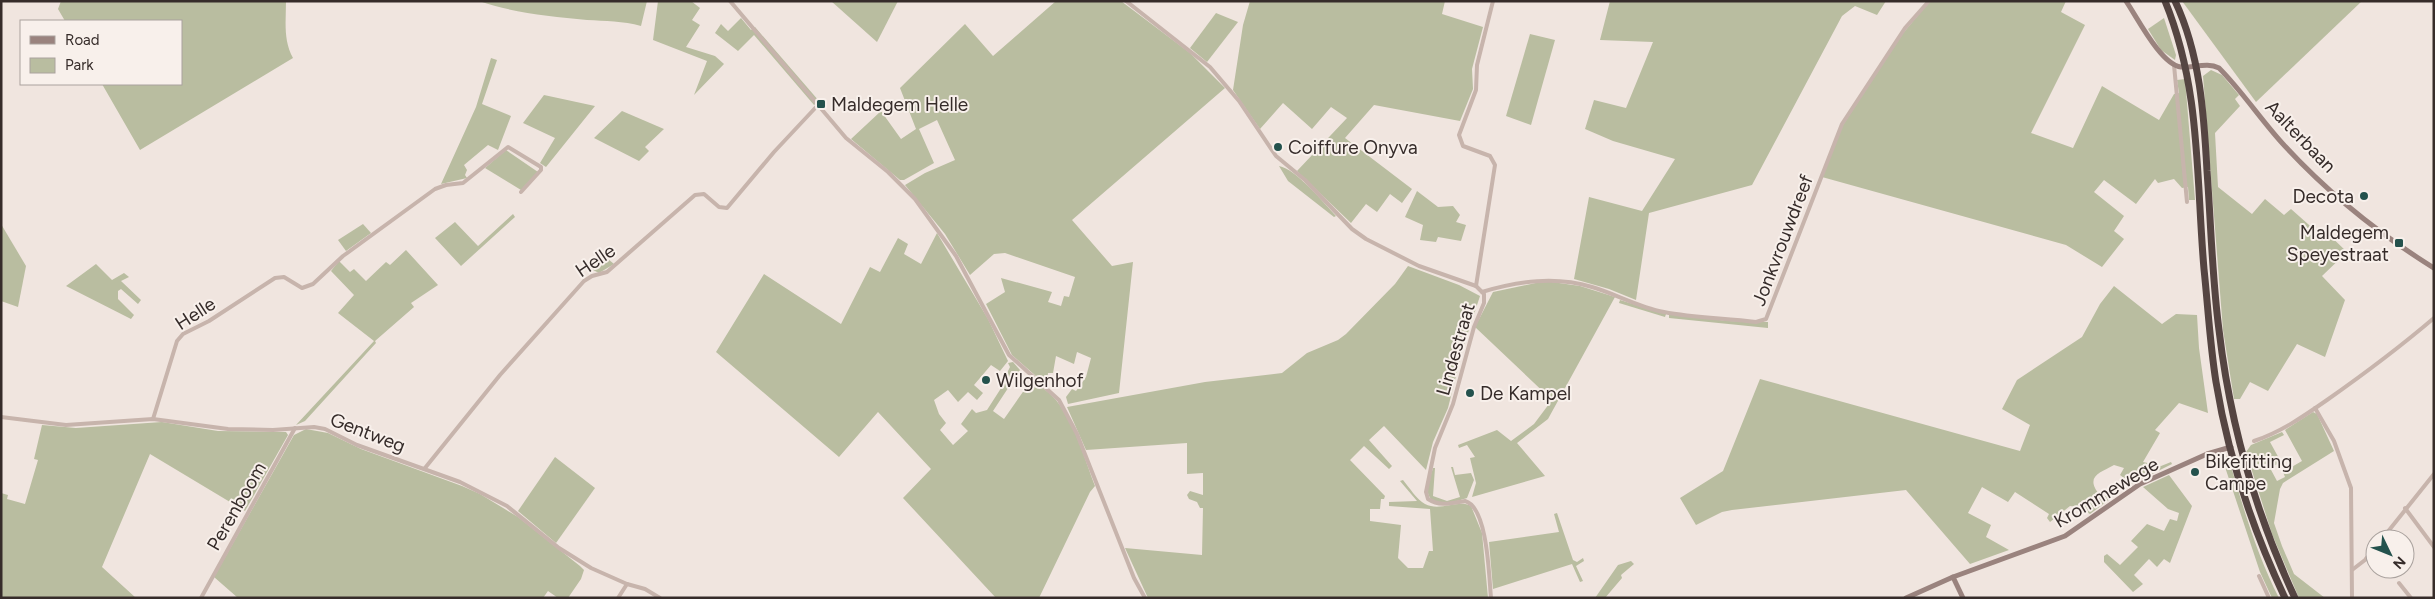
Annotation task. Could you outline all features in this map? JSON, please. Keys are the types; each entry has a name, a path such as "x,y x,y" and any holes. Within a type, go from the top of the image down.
{"highway":[{"path":"2165,1 2187,66 2194,120 2212,355 2231,447 2254,524 2285,598"},
{"path":"2175,1 2189,38 2196,66 2204,119 2219,329 2239,445 2257,504 2295,598"}],"street":[{"path":"730,1 853,144 888,172 915,199 956,256 1009,355 1059,400 1077,434 1134,578 1145,598"},
{"path":"1126,1 1210,67 1238,101 1276,156 1305,180 1352,229 1366,239 1419,266 1476,286"},
{"name":"Lindestraat","path":"1492,598 1484,532 1473,506 1465,501 1449,504 1435,503 1428,499 1426,492 1435,448 1450,413 1474,326 1484,303 1482,292 1476,286 1495,165 1490,156 1463,146 1459,135 1476,90 1477,65 1493,1"},
{"name":"Jonkvrouwdreef","path":"1482,292 1527,281 1554,280 1592,287 1665,313 1756,322 1766,319 1842,124 1905,28 1929,1"},
{"path":"2126,1 2160,53 2174,64 2187,202"},
{"name":"Aalterbaan","path":"2174,64 2187,66 2210,65 2219,68 2272,132 2322,182 2386,236 2434,268"},
{"name":"Helle","path":"425,468 500,375 584,281 607,272 695,195 704,194 719,206 727,208 774,152 818,104"},
{"name":"Helle","path":"153,419 177,341 183,334 209,321 275,278 284,277 302,288 314,284 343,256 435,189 463,182 508,147 541,167 521,192"},
{"path":"2254,441 2286,427 2315,408 2360,377 2434,318"},
{"path":"2315,408 2334,441 2351,488 2352,598"},
{"name":"Gentweg","path":"1,417 66,425 153,419 228,428 273,430 294,428 325,429 357,445 460,482 506,506 559,548 591,568 627,584 645,588 660,598"},
{"name":"Perenboom","path":"201,598 294,428"},
{"name":"Krommewege","path":"1906,598 1953,577 2065,536 2140,484 2207,454 2239,445"},
{"path":"2389,529 2434,474"},
{"path":"2405,508 2434,547"},
{"path":"2352,570 2365,560"},
{"path":"2259,576 2269,598"},
{"path":"1953,577 1963,598"},
{"path":"2399,583 2411,598"},
{"path":"618,598 627,584"}],"green space":[{"path":"61,1 286,1 286,37 293,58 140,150 103,85 182,85 182,20 64,20 58,9"},
{"path":"479,1 647,1 641,26 621,22 532,14"},
{"path":"658,1 691,1 700,8 692,20 700,25 686,47 715,56 724,64 694,95 707,61 653,40"},
{"path":"831,1 898,1 877,42"},
{"path":"1056,1 1121,1 1190,53 1225,88 1072,220 1112,266 1133,262 1119,393 1068,404 1066,397 1072,389 1076,391 1086,377 1091,358 1077,352 1074,364 1056,356 1053,373 1048,373 1047,383 1045,384 1012,355 986,304 1005,292 1001,278 1052,292 1048,302 1061,306 1064,296 1069,297 1075,277 1005,253 994,254 970,275 945,234 905,185 925,173 955,160 937,120 919,129 934,163 904,180 900,180 851,139 881,111 901,139 916,129 900,88 965,24 993,56"},
{"path":"1250,1 1445,1 1442,14 1483,27 1472,69 1473,89 1460,121 1374,105 1345,138 1412,189 1402,203 1390,194 1377,212 1366,204 1351,223 1297,171 1347,118 1331,107 1312,129 1283,103 1260,129 1233,90 1243,25"},
{"path":"1610,1 1886,1 1877,15 1855,6 1842,16 1752,185 1649,213 1636,300 1609,289 1574,279 1589,197 1642,211 1675,159 1613,141 1585,129 1594,100 1626,108 1653,42 1600,40"},
{"path":"1930,1 2066,1 2061,12 2085,25 2031,133 2073,148 2102,86 2159,120 2174,94 2179,93 2177,80 2185,79 2195,200 2189,200 2188,187 2182,188 2174,179 2158,183 2155,179 2136,204 2104,180 2094,192 2124,216 2114,231 2124,239 2102,267 2066,245 1822,177 1843,125 1899,38"},
{"path":"2182,1 2362,1 2256,102"},
{"path":"1216,13 1238,22 1207,62 1190,48"},
{"path":"741,18 751,30 755,27 819,101 814,105 754,35 738,51 715,33 721,24 728,31"},
{"path":"2164,18 2176,55 2175,60 2161,50 2148,29"},
{"path":"1530,34 1555,40 1531,125 1506,116"},
{"path":"491,58 497,60 482,104 511,116 498,150 488,145 464,165 467,170 465,175 467,178 441,184 476,107"},
{"path":"2211,70 2222,75 2239,95 2235,99 2240,106 2215,133 2218,187 2252,214 2265,199 2284,215 2291,209 2317,232 2322,228 2347,252 2322,276 2345,300 2325,357 2297,344 2268,391 2250,382 2240,399 2234,399 2223,330 2203,76"},
{"path":"544,95 595,106 546,167 540,163 555,138 523,123"},
{"path":"622,111 664,129 645,147 649,151 639,161 594,138"},
{"path":"506,150 538,172 521,190 485,168"},
{"path":"1279,166 1286,168 1301,180 1336,216 1334,217 1288,181"},
{"path":"1417,191 1438,207 1453,206 1460,215 1456,222 1466,225 1461,241 1438,237 1436,242 1420,240 1423,225 1405,217"},
{"path":"513,214 515,217 461,266 435,238 455,222 478,246"},
{"path":"1,224 26,266 18,307 1,301"},
{"path":"363,224 371,233 346,251 338,240"},
{"path":"937,233 988,319 1008,361 1000,371 991,365 974,385 983,393 977,400 968,392 958,402 948,390 934,400 939,414 946,423 940,430 953,445 968,431 961,424 972,409 976,413 987,410 1005,382 1005,377 1010,367 1008,363 1013,362 1020,370 993,411 1004,419 1032,379 1056,400 1069,419 1095,486 1090,492 1039,598 996,598 903,498 931,469 878,412 839,457 716,352 764,274 841,324 870,267 880,272 898,238 908,244 904,254 921,264"},
{"path":"406,250 438,285 411,303 414,307 375,341 376,343 305,421 296,425 374,341 338,313 354,295 331,271 339,261 350,272 354,269 366,281 386,262 390,265"},
{"path":"602,254 614,264 599,273 589,268"},
{"path":"96,264 112,280 124,273 129,277 121,281 141,300 138,304 121,289 118,291 118,299 134,315 131,319 66,286"},
{"path":"1408,266 1459,285 1480,296 1463,348 1448,408 1433,442 1426,470 1384,426 1369,440 1392,466 1389,469 1364,446 1350,460 1385,496 1384,499 1381,499 1380,509 1370,509 1370,521 1401,525 1398,558 1408,568 1423,568 1429,551 1433,551 1430,509 1389,506 1389,502 1417,501 1400,481 1403,480 1419,500 1425,504 1437,507 1460,504 1471,506 1482,533 1488,598 1148,598 1125,548 1202,555 1203,508 1200,508 1197,502 1189,499 1187,495 1190,491 1203,495 1203,473 1187,474 1187,443 1086,450 1067,407 1205,382 1282,373 1307,353 1338,340 1346,334 1395,284"},
{"path":"1545,281 1580,286 1615,297 1548,419 1517,443 1545,476 1472,497 1476,483 1470,458 1475,457 1467,445 1459,448 1458,445 1497,430 1511,441 1534,424 1552,400 1475,327 1493,292"},
{"path":"2114,286 2162,324 2176,314 2197,315 2199,348 2208,413 2179,403 2155,430 2160,433 2143,462 2161,466 2171,462 2172,464 2132,484 2120,475 2124,468 2114,465 2099,473 2093,483 2099,494 2109,497 2118,493 2090,514 2078,507 2070,506 2050,522 2047,518 2049,514 2015,492 2008,502 1982,487 1968,513 1991,525 1986,537 2009,550 1970,564 1906,490 1732,510 1722,512 1696,525 1680,498 1723,471 1760,379 2020,451 2030,425 2002,409 2017,380 2082,337 2100,304"},
{"path":"1620,300 1666,314 1665,317 1619,303"},
{"path":"1669,314 1728,321 1768,322 1768,328 1669,318"},
{"path":"2313,412 2317,414 2334,451 2283,483 2280,489 2274,523 2294,574 2325,598 2299,598 2272,534 2246,452 2251,445 2282,432 2284,435 2270,442 2281,462 2270,468 2277,481 2285,477 2283,472 2302,461 2285,430"},
{"path":"162,422 218,431 286,432 288,435 245,511 150,454 102,567 136,598 1,598 1,493 8,495 7,499 25,504 38,460 34,459 42,425 76,428"},
{"path":"306,429 328,433 361,449 480,494 518,517 580,566 584,570 581,579 568,598 558,598 548,591 543,598 238,598 214,577 294,435"},
{"path":"2228,456 2256,546 2279,598 2272,598 2260,572 2222,458"},
{"path":"555,457 595,488 556,543 518,511"},
{"path":"1451,467 1453,467 1455,475 1471,473 1474,480 1467,498 1446,503 1432,500 1428,490 1433,468 1435,468 1433,496 1447,501 1460,497"},
{"path":"2169,475 2192,506 2170,563 2164,559 2157,567 2149,559 2134,575 2143,584 2133,592 2104,562 2104,556 2107,554 2120,565 2138,547 2131,541 2147,524 2164,531 2170,519 2177,521 2179,513 2168,509 2143,487"},
{"path":"1557,513 1573,560 1577,562 1583,558 1584,561 1576,566 1583,581 1580,582 1572,564 1493,589 1489,542 1559,532 1554,514"},
{"path":"1631,561 1634,564 1621,575 1622,578 1605,598 1595,598 1618,565"}],"place":[{"name":"Maldegem Helle","path":"821,104"},
{"name":"Coiffure Onyva","path":"1278,147"},
{"name":"Decota","path":"2364,196"},
{"name":"Maldegem Speyestraat","path":"2399,243"},
{"name":"Wilgenhof","path":"986,380"},
{"name":"De Kampel","path":"1470,393"},
{"name":"Bikefitting Campe","path":"2195,472"}]}
